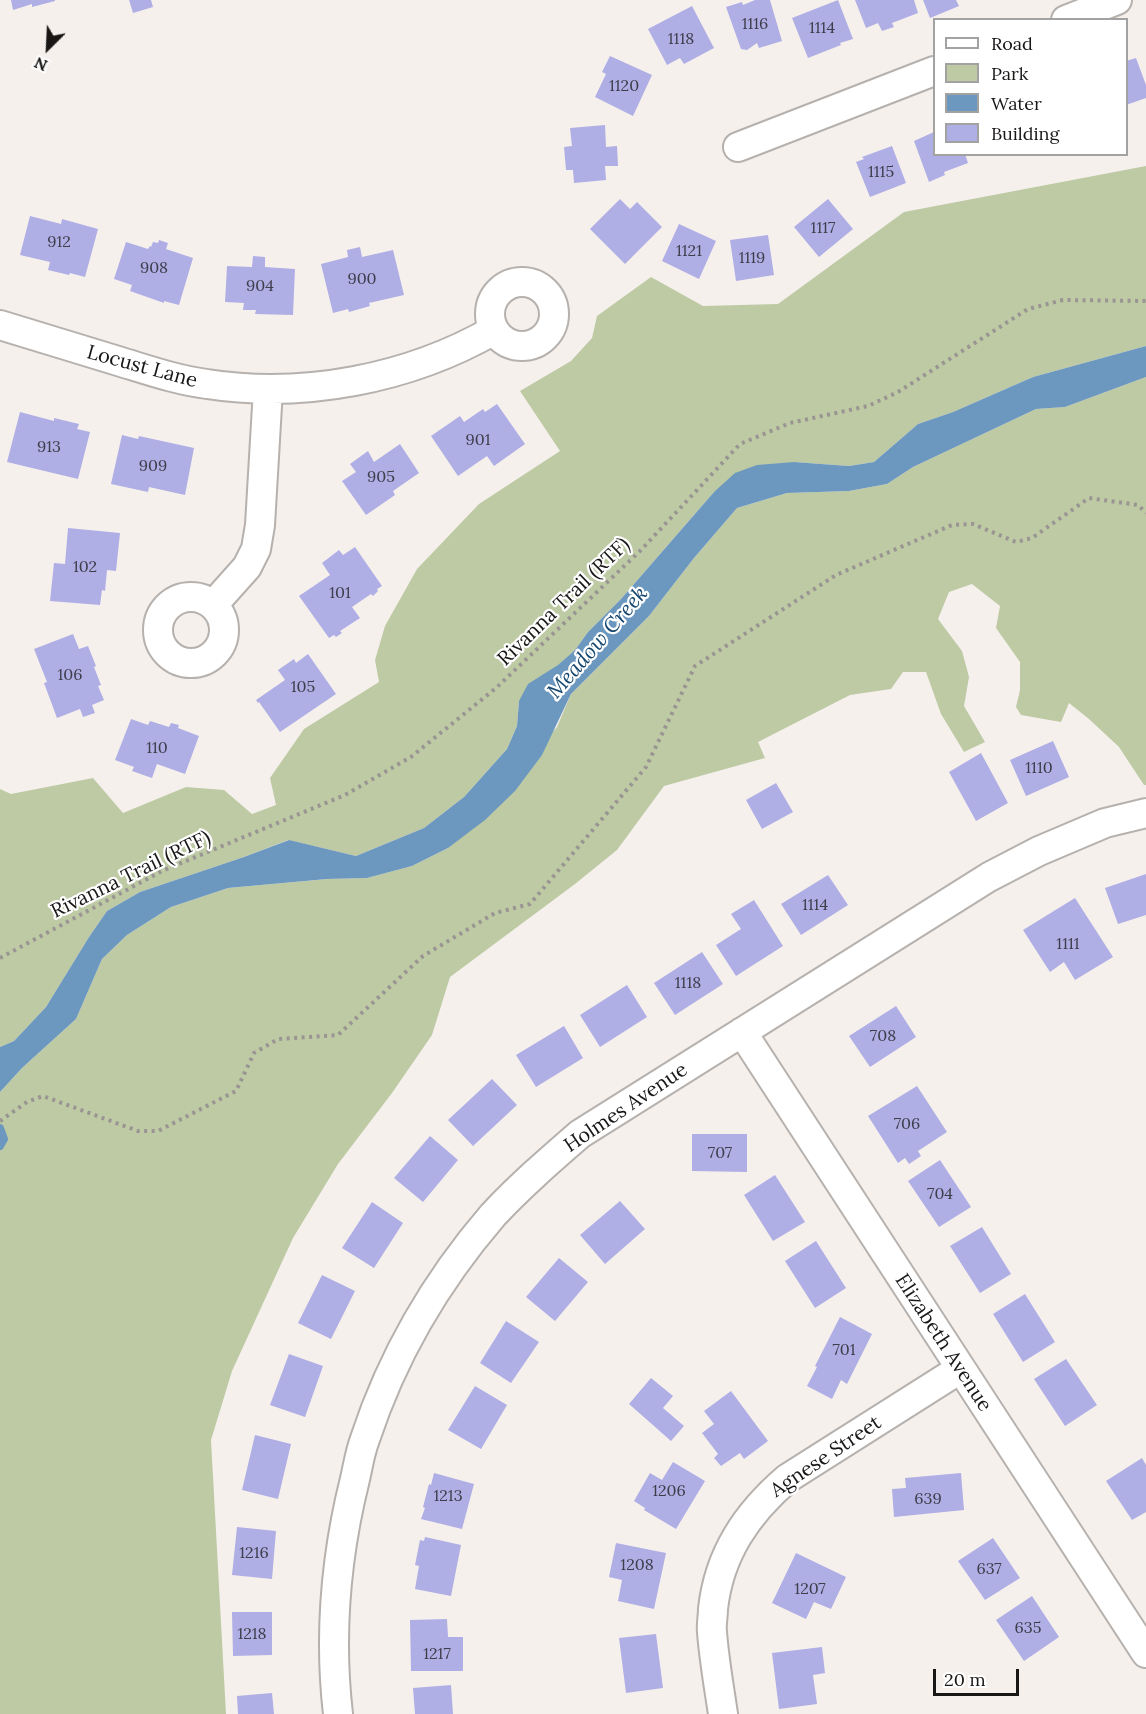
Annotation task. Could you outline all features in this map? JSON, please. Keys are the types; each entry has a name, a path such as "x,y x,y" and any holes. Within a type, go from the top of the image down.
{"street":[{"path":"1071,18 1116,0"},
{"path":"738,147 933,70"},
{"name":"Locust Lane","path":"0,325 176,379 208,385 268,389 317,387 381,375 432,360 494,330"},
{"path":"213,605 247,567 256,549 260,525 268,389"},
{"name":"Holmes Avenue","path":"338,1714 334,1638 337,1581 347,1510 364,1440 387,1379 417,1321 453,1266 494,1215 530,1177 580,1134 994,874 1039,851 1105,823 1146,813"},
{"name":"Elizabeth Avenue","path":"742,1032 1146,1653"},
{"name":"Agnese Street","path":"723,1714 711,1630 715,1593 726,1558 743,1526 766,1497 788,1478 960,1369"}],"path":[{"name":"Rivanna Trail (RTF)","path":"0,958 162,871 345,795 411,758 496,688 639,551 740,444 790,423 868,406 898,392 1028,309 1064,300 1146,301"},
{"path":"0,1121 27,1102 43,1096 138,1131 158,1131 236,1091 254,1053 278,1039 338,1035 423,956 495,913 530,904 646,767 695,666 836,575 952,525 973,524 1016,542 1032,538 1089,498 1138,505 1146,513"}],"green space":[{"path":"1146,166 1146,346 1033,377 953,412 918,424 874,462 849,466 794,462 714,492 621,599 588,632 575,650 519,701 517,726 507,749 464,797 424,828 356,856 288,840 140,892 107,911 46,1007 14,1041 0,1047 0,789 11,794 93,778 123,813 186,787 224,790 252,814 276,805 270,778 304,729 379,682 375,660 385,626 417,569 479,504 560,451 520,391 571,361 592,338 597,316 651,277 703,306 778,304 904,212"},
{"path":"1146,377 1146,785 1119,747 1069,703 1061,722 1021,715 1016,707 1020,690 1020,662 996,628 1000,606 972,584 949,592 938,619 962,651 969,677 964,706 985,742 964,752 941,714 926,672 903,672 891,689 850,695 758,742 765,758 664,786 617,850 450,977 432,1035 392,1093 338,1164 293,1238 232,1371 211,1440 226,1714 0,1714 0,1092 22,1068 76,1019 102,959 127,935 171,907 228,888 327,879 367,878 412,866 448,848 557,727 571,694 649,616 737,508 787,493 849,491 887,484 913,467 1036,409 1065,407"}],"water":[{"name":"Meadow Creek","path":"1146,346 1146,377 1065,407 1036,409 913,467 887,484 849,491 787,493 737,508 649,616 571,694 542,755 515,791 485,820 448,848 412,866 367,878 327,879 228,888 171,907 127,935 102,959 76,1019 22,1068 0,1092 0,1047 14,1041 46,1007 107,911 140,892 289,840 356,856 424,828 464,797 507,749 517,726 519,701 528,684 558,665 575,650 588,632 621,599 714,492 735,473 757,465 794,462 849,466 874,462 918,424 953,412 1033,377"}],"building":[{"path":"11,0 55,1 32,7 32,4 13,10"},
{"path":"129,0 151,0 153,7 133,13"},
{"path":"755,0 770,0 782,41 759,48 757,43 747,50 741,49 726,7 742,2 743,5"},
{"path":"838,0 853,39 808,58 792,18"},
{"path":"855,0 914,0 918,13 892,23 894,27 882,31 878,23 866,28"},
{"path":"923,0 956,0 959,6 930,18"},
{"path":"692,6 714,48 684,64 680,58 667,65 648,29"},
{"path":"610,56 652,75 633,116 595,97 606,74 602,72"},
{"path":"1136,58 1146,85 1146,98 1128,104 1128,60"},
{"path":"605,125 606,147 617,146 618,166 605,166 606,180 574,183 573,170 566,170 564,147 572,146 570,128"},
{"path":"933,132 933,156 966,156 968,163 944,172 945,175 929,182 914,141"},
{"path":"892,146 906,183 870,197 856,162 864,159 862,157"},
{"path":"620,199 630,209 637,202 662,227 625,264 590,229"},
{"path":"828,199 853,229 819,257 794,227"},
{"path":"30,216 61,224 62,219 98,229 85,277 48,270 50,262 20,255"},
{"path":"679,224 716,241 699,279 662,261"},
{"path":"768,235 774,275 736,281 730,240"},
{"path":"159,240 168,243 166,249 193,258 179,305 164,301 164,303 130,291 132,285 114,279 126,242 148,249 153,242 158,243"},
{"path":"360,247 362,257 393,250 404,295 369,303 370,306 349,312 348,309 333,313 321,264 348,257 347,250"},
{"path":"253,256 265,257 265,267 295,269 293,315 255,314 256,310 243,310 244,303 225,302 227,266 252,267"},
{"path":"497,404 525,444 494,466 487,456 458,476 431,436 460,416 464,422 483,409 485,412"},
{"path":"20,412 54,421 54,418 79,424 77,429 90,432 78,479 7,462"},
{"path":"122,435 138,439 139,436 194,448 185,495 149,487 148,492 111,484"},
{"path":"400,444 419,473 393,491 395,495 366,515 342,481 356,472 350,464 368,451 374,462"},
{"path":"68,528 120,533 116,571 107,570 105,591 102,590 100,605 50,601 54,563 65,564"},
{"path":"355,547 382,586 373,596 371,594 352,607 360,618 340,631 342,633 336,637 334,635 329,638 299,596 330,575 322,563 339,550 343,555"},
{"path":"73,634 79,649 88,646 96,666 94,667 101,685 98,686 104,700 92,705 95,713 83,717 80,709 57,718 44,683 47,682 34,649"},
{"path":"308,654 336,694 280,732 256,700 285,680 278,670 294,659 296,663"},
{"path":"131,719 148,725 150,721 169,727 171,723 179,725 178,728 199,736 185,774 157,764 152,778 132,771 134,767 115,760"},
{"path":"1053,741 1069,777 1026,796 1010,760"},
{"path":"981,753 1008,803 976,821 949,772"},
{"path":"776,783 793,812 762,829 746,800"},
{"path":"1146,874 1146,915 1118,924 1105,888"},
{"path":"828,875 848,905 801,935 781,904"},
{"path":"1075,898 1113,957 1075,980 1064,962 1050,972 1023,930"},
{"path":"754,900 783,946 736,976 716,945 741,929 731,914"},
{"path":"702,952 723,984 675,1015 654,983"},
{"path":"627,985 647,1017 600,1047 580,1015"},
{"path":"896,1006 916,1037 870,1067 849,1036"},
{"path":"564,1026 583,1058 536,1087 516,1055"},
{"path":"492,1079 517,1105 473,1146 448,1120"},
{"path":"917,1086 947,1132 918,1151 921,1156 909,1164 905,1158 898,1163 868,1116"},
{"path":"692,1134 747,1134 747,1172 692,1171"},
{"path":"430,1136 458,1160 423,1202 394,1178"},
{"path":"940,1160 971,1207 939,1227 908,1181"},
{"path":"775,1175 805,1222 773,1241 744,1195"},
{"path":"620,1201 645,1229 605,1264 580,1235"},
{"path":"372,1202 403,1223 374,1268 342,1248"},
{"path":"982,1227 1011,1274 980,1293 950,1246"},
{"path":"816,1241 846,1288 815,1308 785,1261"},
{"path":"559,1258 588,1282 555,1321 526,1297"},
{"path":"322,1275 355,1291 331,1339 298,1323"},
{"path":"1025,1294 1055,1342 1023,1362 993,1314"},
{"path":"840,1317 872,1334 847,1384 841,1380 832,1399 807,1386"},
{"path":"506,1321 539,1342 511,1383 480,1363"},
{"path":"289,1354 323,1366 305,1417 270,1405"},
{"path":"1066,1359 1097,1405 1065,1426 1034,1379"},
{"path":"651,1378 673,1396 663,1408 684,1426 671,1441 629,1404"},
{"path":"475,1386 507,1405 481,1449 448,1430"},
{"path":"731,1391 768,1441 744,1459 740,1453 721,1466 714,1458 718,1454 702,1433 714,1424 704,1411"},
{"path":"255,1435 291,1444 278,1499 242,1490"},
{"path":"1142,1458 1146,1465 1146,1512 1132,1520 1106,1481"},
{"path":"673,1462 705,1481 676,1529 644,1510 645,1508 634,1501 650,1473 662,1480"},
{"path":"434,1473 474,1484 462,1529 421,1519 429,1484 431,1485"},
{"path":"961,1473 964,1510 894,1517 892,1489 906,1488 905,1478"},
{"path":"237,1527 276,1531 272,1579 232,1575"},
{"path":"425,1537 461,1545 451,1596 415,1589 419,1566 415,1565 420,1540 424,1541"},
{"path":"993,1538 1020,1578 985,1600 958,1561"},
{"path":"616,1543 666,1553 654,1609 618,1601 622,1580 609,1577"},
{"path":"796,1553 846,1577 831,1609 814,1602 806,1619 772,1603"},
{"path":"1032,1596 1059,1637 1024,1661 996,1620"},
{"path":"232,1612 272,1612 272,1655 233,1656"},
{"path":"447,1619 448,1637 463,1637 463,1671 411,1671 410,1620"},
{"path":"656,1634 663,1688 626,1693 619,1638"},
{"path":"822,1647 825,1673 813,1675 817,1704 779,1709 772,1653"},
{"path":"451,1685 453,1714 415,1714 413,1688"},
{"path":"272,1693 274,1714 238,1714 237,1696"}],"waterway":[{"path":"0,1128 4,1139 0,1146"}]}
